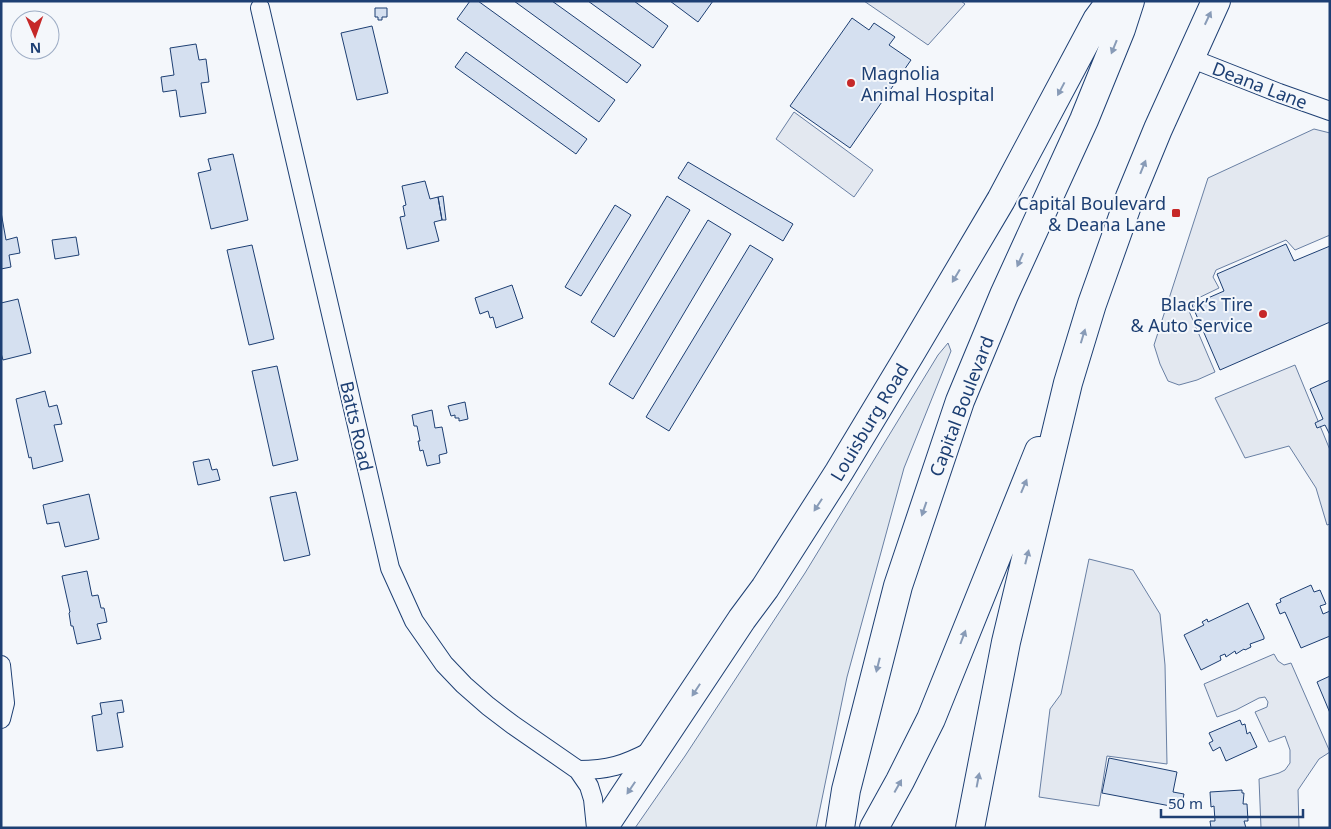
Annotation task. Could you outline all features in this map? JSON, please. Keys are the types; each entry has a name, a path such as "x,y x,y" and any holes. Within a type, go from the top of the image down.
{"highway":[{"name":"Louisburg Road","path":"604,828 742,619 765,588 839,472 1001,200 1097,20 1111,1"},
{"name":"Capital Boulevard","path":"840,828 846,790 898,586 960,401 1004,295 1084,120 1130,1"},
{"path":"970,828 1006,642 1068,383 1092,304 1130,197 1158,129 1216,1"},
{"path":"874,828 900,782 931,720 1019,498 1068,383"}],"street":[{"name":"Batts Road","path":"260,8 390,568 414,621 444,664 464,685 512,726 578,770 589,786 593,799 596,828"},
{"name":"Deana Lane","path":"1190,58 1270,90 1330,111"},
{"path":"1,665 5,702 1,719"},
{"path":"578,770 598,770 616,767 658,748"}],"shaded area":[{"path":"864,1 961,1 965,4 928,45"},
{"path":"794,112 873,170 854,197 776,139"},
{"path":"1314,129 1330,133 1330,235 1295,250 1286,240 1216,270 1213,277 1219,288 1186,304 1215,372 1179,385 1168,381 1154,345 1208,178"},
{"path":"948,343 951,351 904,468 847,677 816,828 635,828 685,756 805,573 938,355"},
{"path":"1295,365 1330,450 1330,524 1327,525 1316,488 1289,446 1245,458 1215,398"},
{"path":"1089,559 1133,570 1160,614 1165,665 1167,764 1107,756 1099,806 1039,797 1050,709 1061,694"},
{"path":"1274,654 1278,661 1284,665 1291,663 1330,752 1319,759 1298,790 1299,828 1261,828 1259,779 1285,770 1290,763 1290,750 1285,736 1269,742 1255,712 1267,707 1268,702 1265,697 1217,717 1204,684"}],"building":[{"path":"470,1 478,1 615,100 599,122 457,19"},
{"path":"514,1 552,1 641,65 627,83"},
{"path":"588,1 634,1 668,26 653,48"},
{"path":"670,1 713,1 698,22"},
{"path":"375,8 387,8 387,17 382,17 382,20 378,20 378,17 375,17"},
{"name":"Magnolia Animal Hospital","path":"852,18 869,30 874,23 895,37 889,45 911,60 850,148 790,106"},
{"path":"372,26 388,93 357,100 341,33"},
{"path":"196,44 199,60 206,59 209,82 201,83 206,113 180,117 176,90 163,92 161,77 174,75 170,48"},
{"path":"466,52 587,139 576,154 455,67"},
{"path":"233,154 248,220 211,229 198,173 211,170 208,159"},
{"path":"688,162 793,224 783,241 678,178"},
{"path":"425,181 430,199 438,197 442,220 434,222 439,241 407,249 400,217 405,216 403,206 406,205 402,186"},
{"path":"443,196 446,220 442,220 438,197"},
{"path":"667,196 690,210 614,337 591,322"},
{"path":"615,205 631,215 581,296 565,287"},
{"path":"1,212 6,240 17,237 20,253 9,255 11,267 1,269"},
{"path":"708,220 731,234 633,399 609,384"},
{"path":"76,237 79,255 55,259 52,240"},
{"name":"Black’s Tire & Auto Service","path":"1286,244 1294,261 1330,246 1330,322 1220,370 1192,305 1224,291 1217,274"},
{"path":"252,245 274,339 249,345 227,250"},
{"path":"750,245 773,259 669,431 646,417"},
{"path":"512,285 523,318 496,328 493,317 490,318 488,311 480,314 475,298"},
{"path":"18,299 31,353 3,360 1,353 1,303"},
{"path":"277,366 298,460 273,466 252,371"},
{"path":"1330,380 1330,435 1325,425 1317,428 1315,423 1323,419 1310,389"},
{"path":"45,391 49,407 57,405 62,424 54,425 63,461 33,469 16,399"},
{"path":"465,402 468,419 459,421 459,418 455,418 455,415 451,416 448,406"},
{"path":"432,410 435,428 442,427 447,453 439,455 440,463 427,466 423,450 420,451 417,426 414,426 412,415"},
{"path":"209,459 212,470 217,469 220,480 198,485 193,462"},
{"path":"296,492 310,555 284,561 270,497"},
{"path":"89,494 99,539 65,547 59,522 47,524 43,505"},
{"path":"87,571 92,596 98,595 101,608 104,608 107,622 97,624 101,639 77,644 73,626 71,626 62,576"},
{"path":"1311,585 1314,592 1320,590 1326,604 1320,606 1323,614 1330,611 1330,636 1301,648 1285,612 1280,614 1276,604 1281,602 1280,599"},
{"path":"1248,603 1264,639 1250,644 1251,647 1236,654 1235,651 1226,657 1225,654 1220,656 1221,660 1201,670 1184,635 1204,625 1202,622 1207,619 1208,622"},
{"path":"1330,676 1330,713 1317,682"},
{"path":"122,700 124,712 117,713 123,747 97,751 92,716 102,714 100,703"},
{"path":"1240,720 1242,725 1245,724 1247,734 1250,732 1257,747 1226,761 1220,747 1213,751 1209,743 1213,741 1209,733"},
{"path":"1109,758 1177,772 1173,792 1184,794 1181,808 1102,793"},
{"path":"1242,790 1242,793 1244,793 1243,804 1247,804 1248,821 1244,821 1246,828 1211,828 1210,821 1215,821 1214,806 1211,807 1210,792"}],"place":[{"name":"Magnolia Animal Hospital","path":"851,83"},
{"name":"Capital Boulevard & Deana Lane","path":"1176,213"},
{"name":"Black’s Tire & Auto Service","path":"1263,314"}]}
